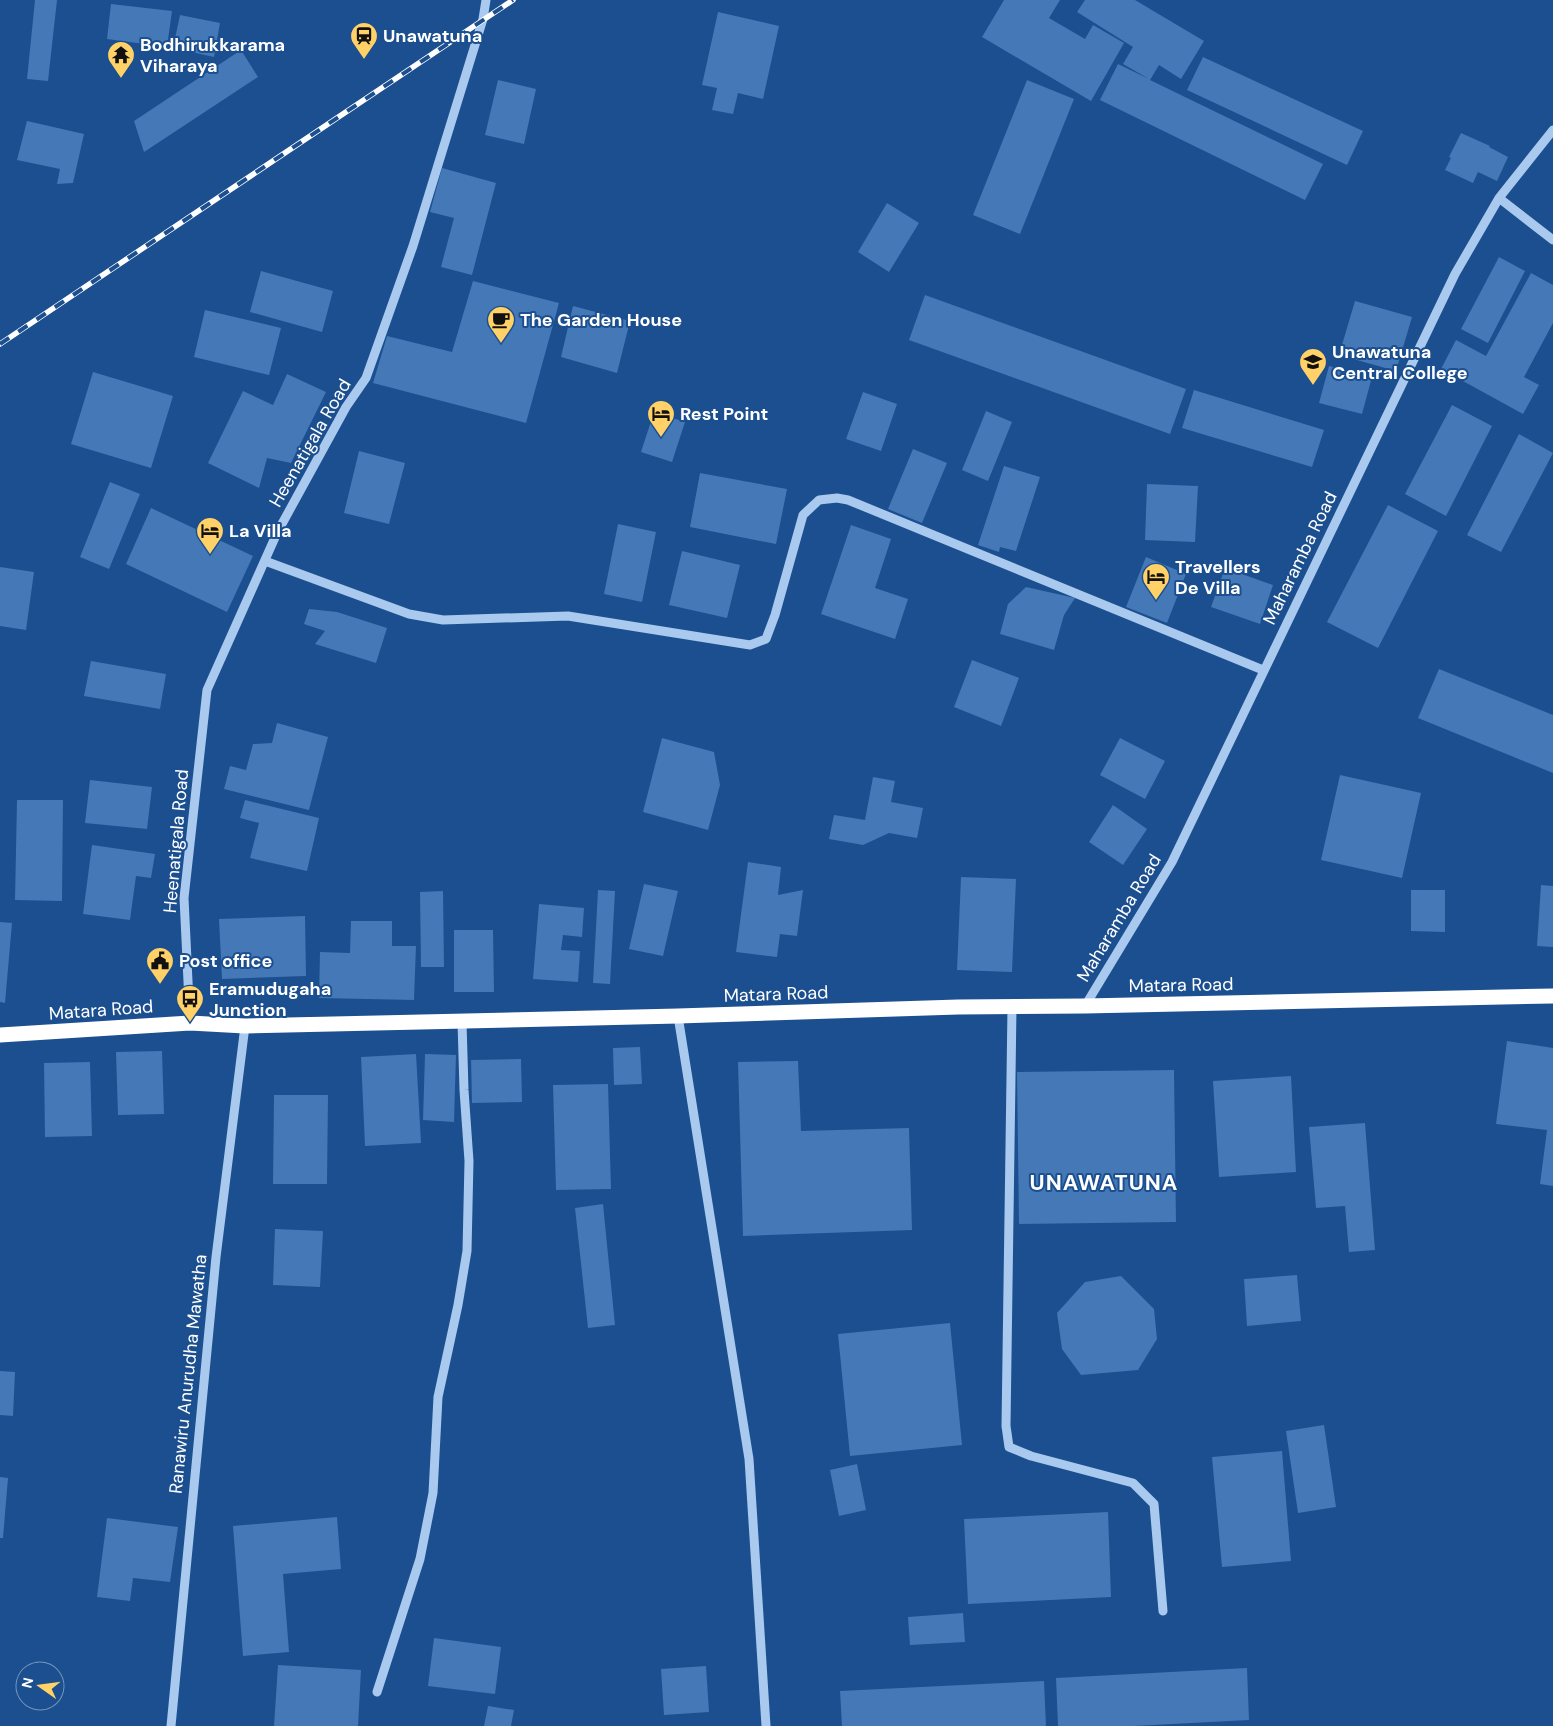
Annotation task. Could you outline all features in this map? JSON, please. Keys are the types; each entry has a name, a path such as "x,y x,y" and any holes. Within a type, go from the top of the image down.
{"highway":[{"name":"Matara Road","path":"0,1035 190,1023 245,1026 462,1022 948,1007 1553,996"}],"street":[{"name":"Heenatigala Road","path":"190,1023 184,898 207,690 277,533 346,407 366,378 413,246 483,19 486,0"},
{"name":"Maharamba Road","path":"1085,1006 1172,862 1455,274 1499,198 1553,130"},
{"path":"1499,198 1553,240"},
{"path":"265,561 409,614 443,620 568,616 750,644 766,639 775,615 803,515 819,500 837,498 848,500 1263,670"},
{"path":"1012,1007 1006,1426 1009,1447 1031,1456 1133,1483 1154,1504 1163,1612"},
{"path":"678,1016 749,1459 766,1726"},
{"path":"377,1692 420,1559 433,1493 438,1397 458,1305 467,1251 469,1161 462,1022"},
{"name":"Ranawiru Anurudha Mawatha","path":"171,1726 216,1258 245,1026"}],"building":[{"path":"35,0 57,0 48,81 27,79"},
{"path":"1004,0 1060,0 1049,18 1085,39 1093,25 1124,43 1091,101 982,37"},
{"path":"1085,0 1135,0 1204,41 1181,79 1159,65 1150,80 1323,164 1305,200 1100,100 1118,64 1149,79 1123,64 1133,47 1077,12"},
{"path":"111,4 172,11 167,47 107,39"},
{"path":"718,12 779,26 763,99 738,93 733,114 712,110 717,88 702,85"},
{"path":"180,15 220,23 214,57 173,48"},
{"path":"241,50 258,77 144,152 134,121"},
{"path":"1203,57 1363,131 1347,165 1187,90"},
{"path":"498,80 536,89 524,144 485,135"},
{"path":"1027,80 1074,99 1020,234 973,215"},
{"path":"27,121 84,134 73,183 57,184 60,169 17,160"},
{"path":"1461,133 1490,146 1508,157 1497,181 1478,172 1473,183 1445,170"},
{"path":"442,168 496,183 472,275 441,267 454,218 430,212"},
{"path":"887,203 919,223 889,272 858,252"},
{"path":"1499,257 1525,271 1488,343 1461,329"},
{"path":"261,271 333,291 322,332 250,312"},
{"path":"1531,273 1553,285 1553,323 1524,377 1539,385 1523,414 1441,369 1456,340 1486,356"},
{"name":"The Garden House","path":"473,281 559,303 526,423 373,383 387,336 452,352"},
{"path":"925,295 1186,389 1170,434 909,340"},
{"path":"1355,301 1412,317 1396,371 1339,355"},
{"path":"573,306 630,321 617,373 561,357"},
{"path":"205,310 281,328 269,375 194,357"},
{"path":"1329,366 1372,377 1362,414 1319,403"},
{"path":"93,372 173,396 151,468 71,444"},
{"path":"287,374 326,392 291,463 267,458 259,488 208,463 243,391 273,405"},
{"path":"1194,390 1324,430 1312,467 1182,428"},
{"path":"863,392 897,404 881,451 846,439"},
{"path":"1452,405 1492,426 1446,516 1405,494"},
{"path":"986,411 1012,422 988,481 962,470"},
{"path":"654,412 685,422 672,462 641,452"},
{"path":"1519,434 1553,453 1501,552 1467,535"},
{"path":"913,449 947,463 922,523 888,509"},
{"path":"359,451 405,463 389,524 344,513"},
{"path":"1004,466 1040,477 1016,551 1000,547 999,552 978,545"},
{"path":"700,473 787,489 776,544 690,527"},
{"path":"110,482 140,494 109,569 80,557"},
{"path":"1147,484 1198,486 1195,542 1145,540"},
{"path":"1388,505 1438,531 1378,648 1327,622"},
{"path":"151,508 253,556 227,612 126,564"},
{"path":"618,524 656,532 642,602 604,594"},
{"path":"851,525 891,539 875,588 908,599 895,639 821,614"},
{"path":"682,551 740,565 727,618 669,605"},
{"name":"Travellers De Villa","path":"1146,557 1186,574 1167,623 1126,607"},
{"path":"0,567 34,572 26,630 0,626"},
{"path":"1225,568 1273,585 1260,624 1211,607"},
{"path":"1026,587 1075,598 1064,615 1054,650 1000,634 1008,604"},
{"path":"309,609 337,612 387,628 376,663 315,644 325,631 304,624"},
{"path":"972,660 1019,678 1001,726 954,707"},
{"path":"91,661 166,674 160,709 84,696"},
{"path":"1439,669 1553,715 1553,773 1418,718"},
{"path":"277,723 328,737 309,810 224,789 230,766 246,770 253,744 272,743"},
{"path":"662,738 714,752 720,785 708,830 643,812"},
{"path":"1120,738 1165,761 1145,799 1100,775"},
{"path":"1340,775 1421,793 1402,878 1321,860"},
{"path":"873,777 895,781 891,802 923,808 917,838 889,833 863,845 829,839 834,815 865,820"},
{"path":"90,780 152,787 147,829 85,823"},
{"path":"17,800 63,800 62,901 15,900"},
{"path":"245,800 319,818 307,871 250,858 259,823 240,818"},
{"path":"1113,805 1147,829 1123,865 1089,842"},
{"path":"92,845 155,854 151,878 136,876 130,920 83,914"},
{"path":"748,862 781,867 778,895 803,890 797,936 780,934 777,957 736,952"},
{"path":"961,877 1016,879 1012,972 957,970"},
{"path":"644,884 678,891 663,956 629,949"},
{"path":"1541,885 1553,886 1553,947 1537,946"},
{"path":"598,890 615,891 610,984 593,983"},
{"path":"1411,890 1445,890 1445,932 1411,931"},
{"path":"443,891 444,967 421,967 420,892"},
{"path":"539,904 584,908 582,937 563,935 561,950 580,951 578,982 533,979"},
{"path":"305,916 306,976 222,979 219,919"},
{"path":"351,921 392,921 392,946 416,946 414,1000 319,998 320,952 350,953"},
{"path":"0,922 12,923 5,1003 0,1002"},
{"path":"454,930 493,930 494,992 454,992"},
{"path":"1507,1041 1553,1048 1553,1186 1540,1184 1547,1130 1496,1124"},
{"path":"640,1047 642,1084 614,1085 613,1048"},
{"path":"162,1051 164,1114 118,1115 116,1052"},
{"path":"416,1054 421,1143 365,1146 361,1057"},
{"path":"425,1054 456,1055 454,1122 423,1120"},
{"path":"521,1059 522,1102 472,1103 471,1060"},
{"path":"798,1061 801,1131 909,1128 912,1230 743,1236 738,1062"},
{"path":"90,1062 92,1136 45,1137 44,1063"},
{"path":"1174,1070 1176,1222 1019,1224 1017,1072"},
{"path":"1291,1076 1296,1172 1219,1177 1213,1081"},
{"path":"608,1084 611,1189 556,1190 553,1085"},
{"path":"274,1095 328,1095 327,1184 273,1184"},
{"path":"1365,1123 1375,1250 1349,1252 1345,1206 1316,1208 1309,1127"},
{"path":"603,1204 615,1325 588,1328 575,1208"},
{"path":"275,1229 323,1231 320,1287 273,1285"},
{"path":"1297,1275 1301,1321 1247,1326 1244,1279"},
{"path":"1121,1276 1154,1309 1157,1339 1138,1370 1081,1375 1062,1349 1057,1313 1085,1282"},
{"path":"950,1323 962,1445 850,1456 838,1334"},
{"path":"0,1371 15,1372 13,1416 0,1415"},
{"path":"1324,1425 1336,1507 1298,1513 1286,1431"},
{"path":"1282,1451 1291,1561 1222,1567 1212,1457"},
{"path":"857,1464 866,1510 839,1516 830,1470"},
{"path":"0,1477 8,1478 3,1538 0,1538"},
{"path":"1108,1512 1111,1597 968,1604 964,1519"},
{"path":"337,1517 341,1569 283,1574 289,1652 243,1656 233,1526"},
{"path":"107,1518 178,1527 170,1582 133,1578 130,1601 97,1597"},
{"path":"963,1613 965,1642 910,1645 908,1617"},
{"path":"434,1638 501,1647 495,1694 428,1686"},
{"path":"278,1665 361,1670 358,1726 274,1726"},
{"path":"706,1666 709,1712 664,1715 661,1669"},
{"path":"1247,1668 1249,1720 1134,1726 1058,1726 1056,1678"},
{"path":"1044,1681 1046,1726 842,1726 840,1691"},
{"path":"488,1706 514,1710 511,1726 484,1726"}],"railway":[{"path":"0,344 513,0"}],"place":[{"name":"Unawatuna","path":"364,60"},
{"name":"Bodhirukkarama Viharaya","path":"121,79"},
{"name":"The Garden House","path":"501,344"},
{"name":"Unawatuna Central College","path":"1313,386"},
{"name":"Rest Point","path":"661,438"},
{"name":"La Villa","path":"210,555"},
{"name":"Travellers De Villa","path":"1156,601"},
{"name":"Post office","path":"160,985"},
{"name":"Eramudugaha Junction","path":"190,1023"}],"district":[{"name":"UNAWATUNA","path":"1104,1182"}]}
